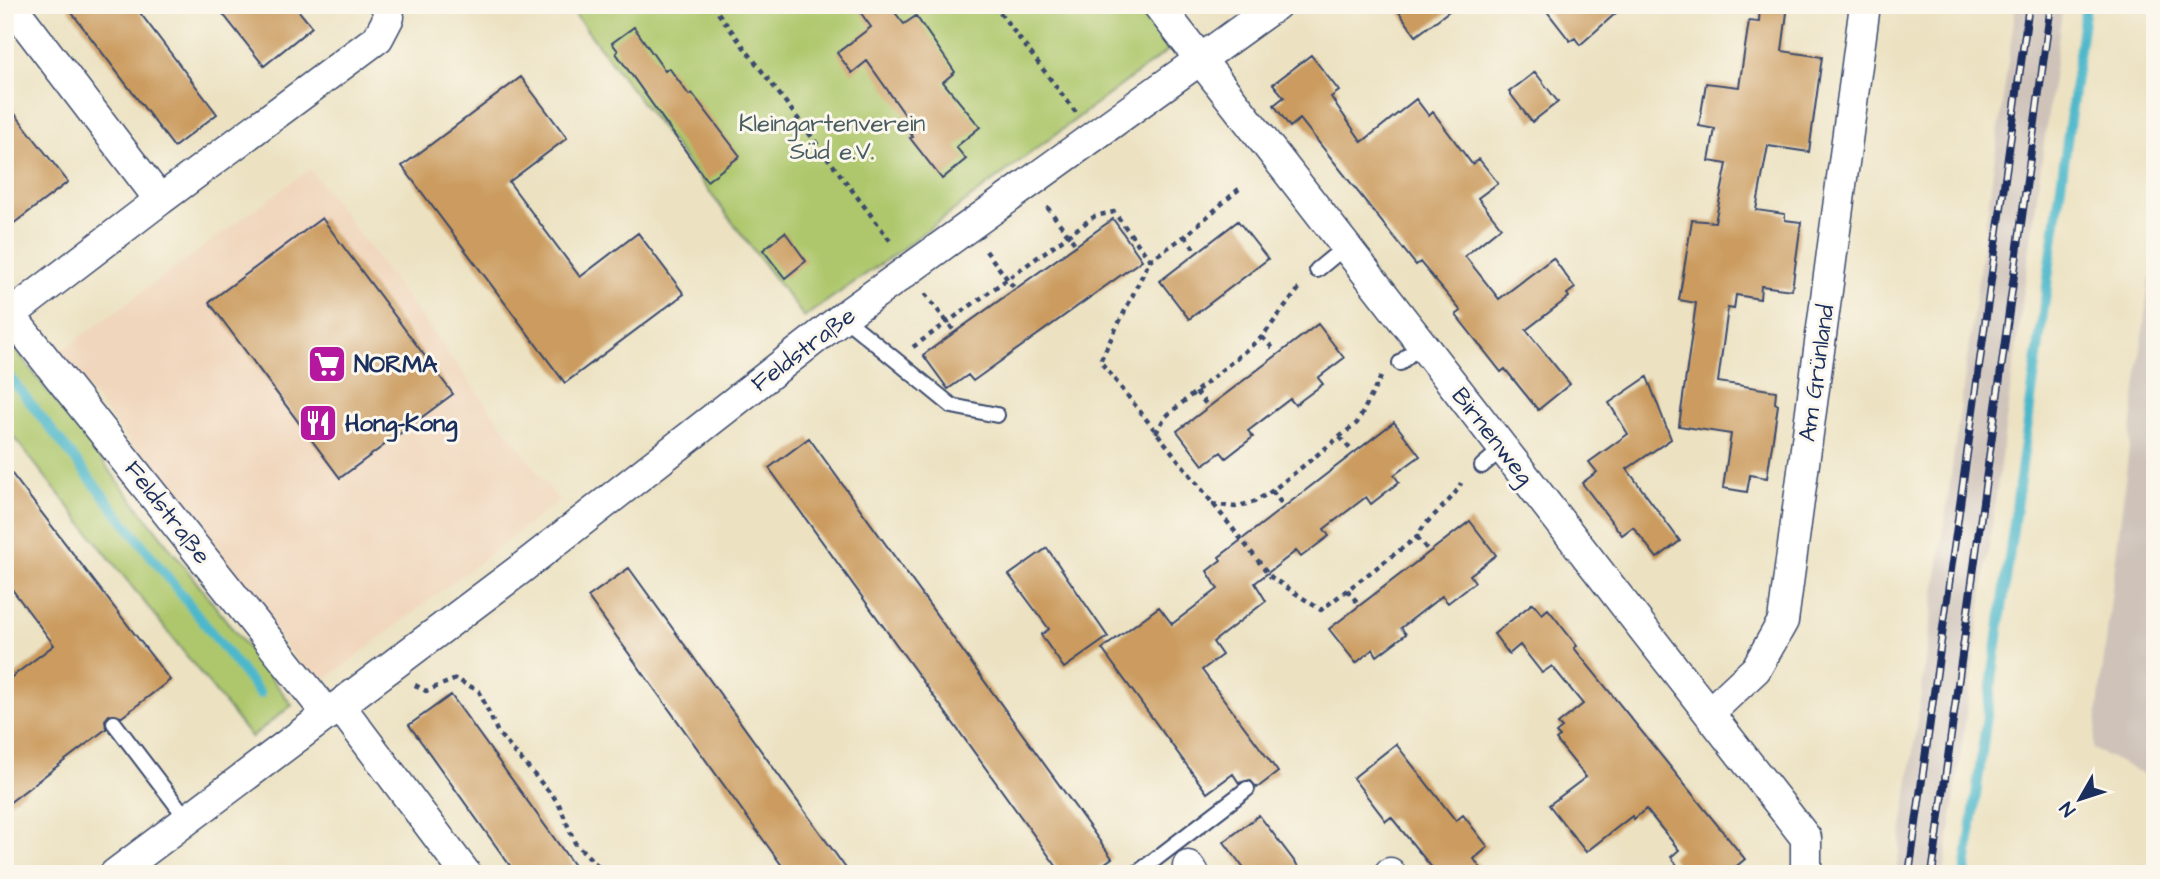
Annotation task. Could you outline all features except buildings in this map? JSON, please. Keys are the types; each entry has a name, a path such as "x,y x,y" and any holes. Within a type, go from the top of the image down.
{"street":[{"path":"8,314 377,38 389,17 386,5"},
{"name":"Birnenweg","path":"1158,5 1346,246 1411,354 1492,457 1709,713 1806,838 1805,874"},
{"name":"Feldstraße","path":"115,874 395,664 843,317 969,229 1276,5"},
{"name":"Am Grünland","path":"1709,713 1756,669 1783,621 1865,5"},
{"path":"9,8 160,200"},
{"name":"Feldstraße","path":"8,314 466,874"}],"lane":[{"path":"1317,270 1346,246"},
{"path":"843,317 952,406 998,415"},
{"path":"114,723 187,819"},
{"path":"1136,874 1247,789"}],"path":[{"path":"712,5 955,332"},
{"path":"994,5 1094,136"},
{"path":"1030,185 1076,246"},
{"path":"1240,189 1185,236 1150,260 1100,361 1271,577 1321,610 1417,537 1425,521 1455,495 1461,483"},
{"path":"896,360 1067,233 1095,216 1114,212 1150,260"},
{"path":"969,229 1015,289"},
{"path":"1185,236 1197,253"},
{"path":"1156,433 1165,417 1262,337 1301,286"},
{"path":"1262,337 1276,351"},
{"path":"1211,504 1235,507 1254,502 1272,491 1357,423 1381,377"},
{"path":"1196,392 1207,405"},
{"path":"1340,437 1352,450"},
{"path":"1272,491 1282,504"},
{"path":"1417,537 1427,549"},
{"path":"1347,590 1358,603"},
{"path":"395,664 408,681 426,691 456,679 480,691 498,733 558,803 575,843 599,867 614,874"}],"shaded area":[{"path":"2016,5 2063,5 1944,874 1896,874"},
{"path":"310,169 559,501 317,686 60,352"},
{"path":"2155,271 2155,780 2093,749 2149,281"}],"green space":[{"name":"Kleingartenverein Süd e.V.","path":"568,5 1136,5 1170,49 898,252 804,317"},
{"path":"5,336 292,705 251,737 5,426"}],"waterway":[{"path":"1965,874 2086,5"},
{"path":"5,371 260,694"}],"railway":[{"path":"1909,874 2029,5"},
{"path":"1932,874 2051,5"}],"place":[{"name":"NORMA","path":"327,364"},
{"name":"Hong-Kong","path":"318,423"}]}
